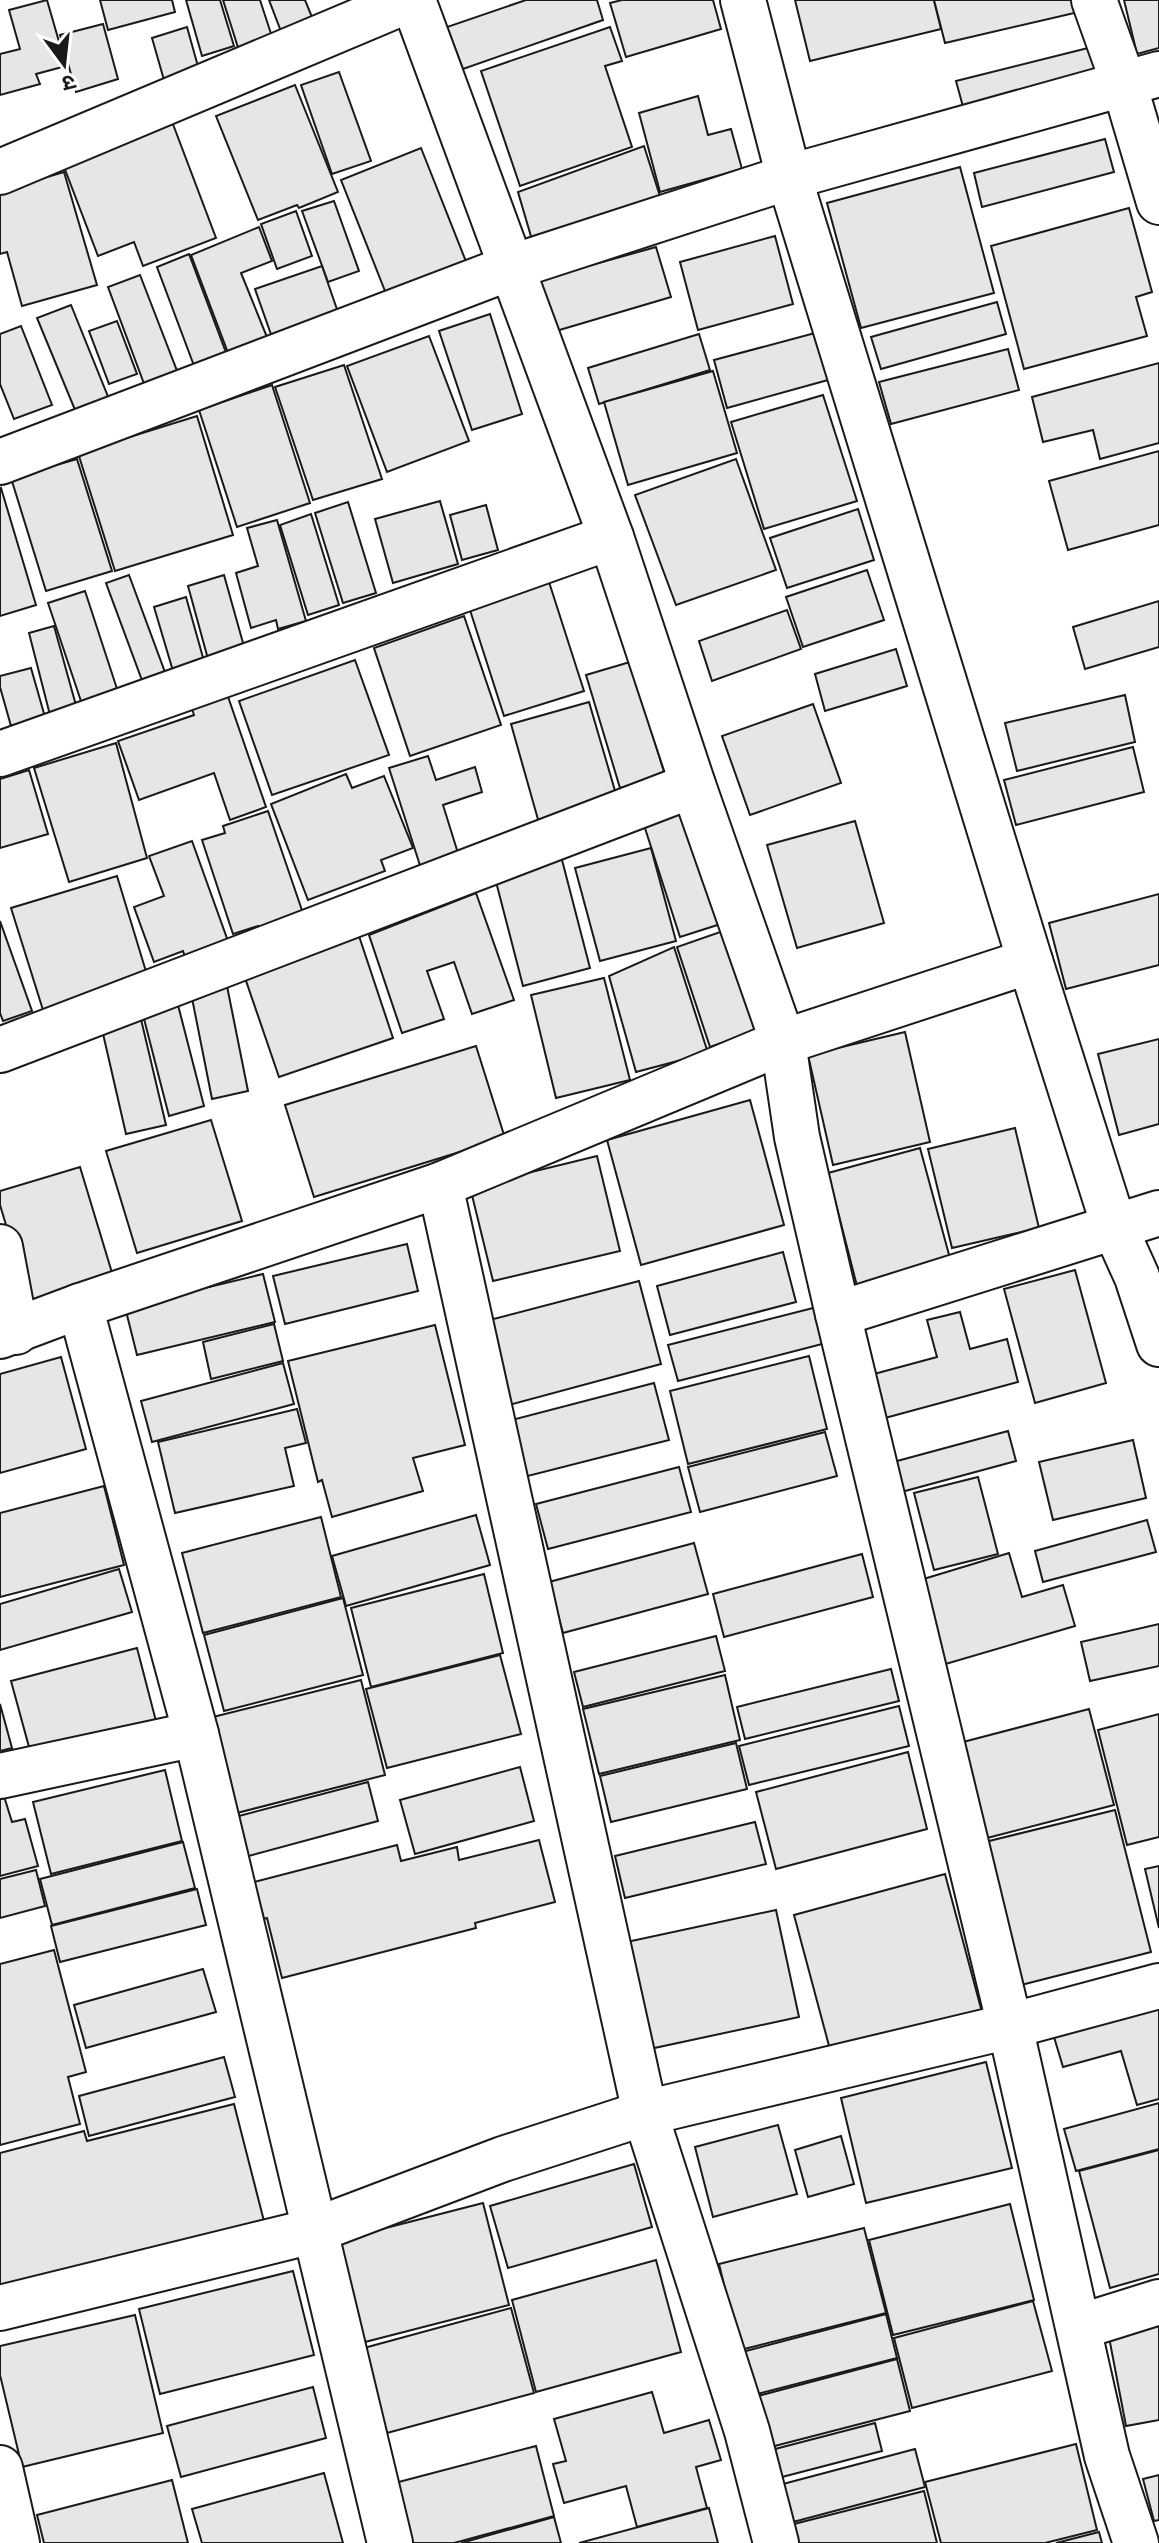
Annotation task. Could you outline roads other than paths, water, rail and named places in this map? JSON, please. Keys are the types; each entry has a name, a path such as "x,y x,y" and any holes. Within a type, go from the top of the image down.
{"street":[{"path":"0,172 411,0 611,537 783,1042 797,1137 838,1314 1010,2026 1107,2456 1136,2543"},
{"path":"743,0 789,177 1030,961 1114,1226 1137,1277 1159,1344"},
{"path":"1094,0 1142,79 1159,202"},
{"path":"0,462 512,267 789,177 1142,79"},
{"path":"0,754 611,537"},
{"path":"0,1050 693,785"},
{"path":"0,1247 8,1334 80,1306 440,1185 783,1042 1030,961"},
{"path":"440,1185 645,2113 747,2431 776,2543"},
{"path":"838,1314 1024,1258 1159,1213"},
{"path":"80,1306 196,1734 390,2543"},
{"path":"0,1776 196,1734"},
{"path":"0,2308 313,2231 503,2159 645,2113 1010,2026 1159,1986"},
{"path":"1079,2327 1159,2302"},
{"path":"0,2468 17,2543"}]}
